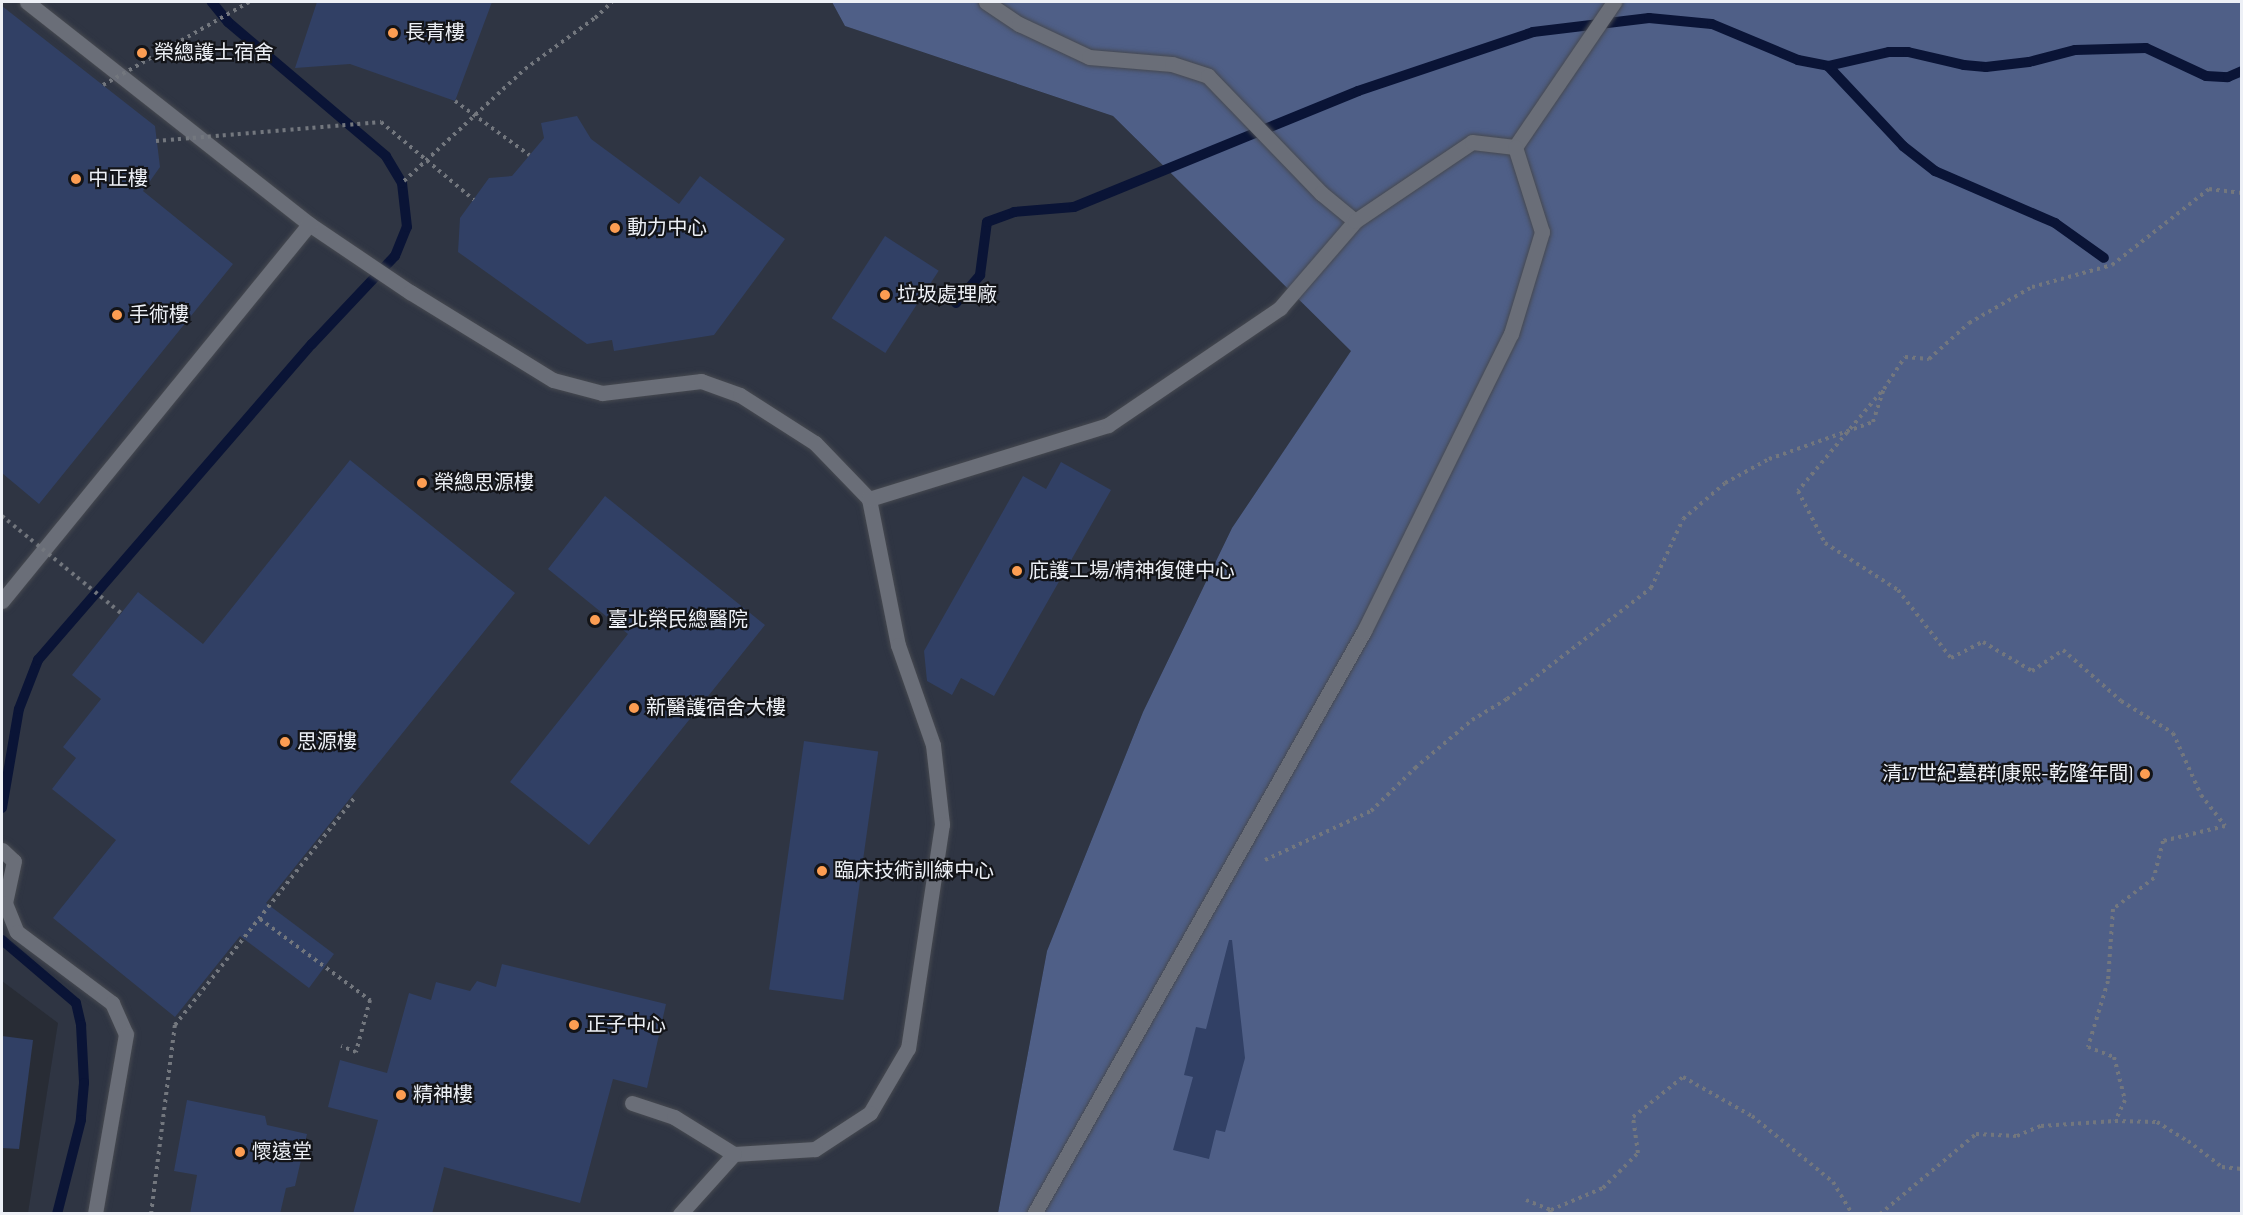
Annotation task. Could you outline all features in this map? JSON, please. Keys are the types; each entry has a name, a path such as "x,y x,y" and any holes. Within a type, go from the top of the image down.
{"lane":[{"path":"27,2 309,224 410,292 553,380 602,393 701,381 740,395 815,443 868,499 898,645 933,745 942,824 908,1048 870,1113 814,1149 734,1154 674,1117 632,1103"},
{"path":"986,2 1019,24 1089,57 1172,64 1208,76 1321,194 1355,221"},
{"path":"1515,147 1614,2"},
{"path":"868,499 1108,425 1280,308 1355,221 1472,142 1515,147"},
{"path":"1034,1214 1364,631 1511,334 1542,232 1515,147"},
{"path":"2,601 309,224"},
{"path":"3,851 14,861 5,903 17,932 112,1004 126,1034 95,1214"},
{"path":"680,1214 734,1154"}],"path":[{"path":"103,85 249,2"},
{"path":"404,181 525,69 595,18 612,2"},
{"path":"454,101 529,155"},
{"path":"156,141 381,122 474,200"},
{"path":"2115,1121 2125,1100 2114,1057 2088,1047 2108,981 2113,909 2154,878 2163,841 2225,826 2201,795 2173,733 2121,701 2063,650 2032,671 1983,642 1951,657 1898,590 1825,543 1798,490 1884,389 1905,357 1929,359 1969,322 2032,287 2112,265 2209,189 2241,193"},
{"path":"1263,861 1371,811 1415,768 1472,720 1507,699 1651,588 1683,519 1725,483 1769,459 1874,422 1884,389"},
{"path":"2,516 121,613"},
{"path":"151,1214 175,1025 356,797"},
{"path":"260,919 369,1000 356,1052 340,1046"},
{"path":"1526,1200 1551,1211 1603,1188 1638,1153 1633,1117 1683,1077 1752,1116 1833,1182 1852,1214"},
{"path":"1880,1214 1976,1134 2017,1136 2041,1126 2115,1121 2157,1122 2188,1141 2222,1167 2241,1168"}],"shaded area":[{"name":"臺北榮民總醫院","path":"2,2 832,2 845,26 1113,116 1352,351 1232,528 1143,712 1047,951 998,1213 28,1213 58,1023 2,981"},
{"path":"832,2 2241,2 2241,1213 998,1213 1047,951 1143,712 1232,528 1351,351 1113,116 845,26"}],"building":[{"name":"長青樓","path":"317,2 492,2 455,101 350,64 295,68"},
{"path":"2,6 155,126 160,167 143,191 233,264 39,504 2,473"},
{"name":"動力中心","path":"577,116 591,139 679,204 700,176 785,239 714,335 614,351 612,340 587,344 458,252 460,218 489,178 512,176 544,138 541,123"},
{"name":"垃圾處理廠","path":"885,236 939,271 885,353 832,318"},
{"name":"思源樓","path":"350,460 515,593 266,903 334,954 309,988 240,936 175,1017 53,918 116,840 52,789 76,758 63,747 101,699 72,675 138,592 203,644"},
{"name":"庇護工場/精神復健中心","path":"1061,462 1111,490 994,696 961,678 952,695 927,681 924,651 1023,476 1046,489"},
{"name":"新醫護宿舍大樓","path":"605,496 765,625 589,845 510,782 628,634 548,569"},
{"name":"臨床技術訓練中心","path":"804,741 878,751 843,1000 769,990"},
{"path":"1229,940 1232,940 1245,1058 1225,1132 1216,1130 1209,1159 1173,1150 1193,1077 1184,1075 1196,1027 1206,1029"},
{"name":"精神樓","path":"502,964 666,1004 647,1088 613,1079 580,1203 444,1167 432,1214 353,1214 378,1120 328,1107 340,1060 387,1073 409,993 431,1000 436,982 470,991 477,981 496,987"},
{"path":"2,1036 33,1040 19,1149 2,1148"},
{"name":"懷遠堂","path":"187,1100 265,1116 267,1125 307,1134 295,1186 286,1188 280,1214 190,1214 197,1175 174,1171"}],"waterway":[{"path":"2,808 19,709 38,660 312,344 395,256 407,227 402,183 386,156 228,22 212,2"},
{"path":"956,303 980,275 987,222 1014,212 1074,207 1358,91 1533,32 1649,18 1712,24 1798,60 1828,66 1889,52 1908,52 1964,65 1986,67 2029,62 2075,50 2146,48 2206,76 2228,77 2242,71"},
{"path":"1828,66 1903,146 1935,171 2055,223 2104,258"},
{"path":"2,940 76,1003 81,1025 84,1083 81,1120 57,1214"}],"place":[{"name":"長青樓","path":"393,33"},
{"name":"榮總護士宿舍","path":"142,53"},
{"name":"中正樓","path":"76,179"},
{"name":"動力中心","path":"615,228"},
{"name":"垃圾處理廠","path":"885,295"},
{"name":"手術樓","path":"117,315"},
{"name":"榮總思源樓","path":"422,483"},
{"name":"庇護工場/精神復健中心","path":"1017,571"},
{"name":"臺北榮民總醫院","path":"595,620"},
{"name":"新醫護宿舍大樓","path":"634,708"},
{"name":"思源樓","path":"285,742"},
{"name":"清17世紀墓群(康熙-乾隆年間)","path":"2145,774"},
{"name":"臨床技術訓練中心","path":"822,871"},
{"name":"正子中心","path":"574,1025"},
{"name":"精神樓","path":"401,1095"},
{"name":"懷遠堂","path":"240,1152"}]}
